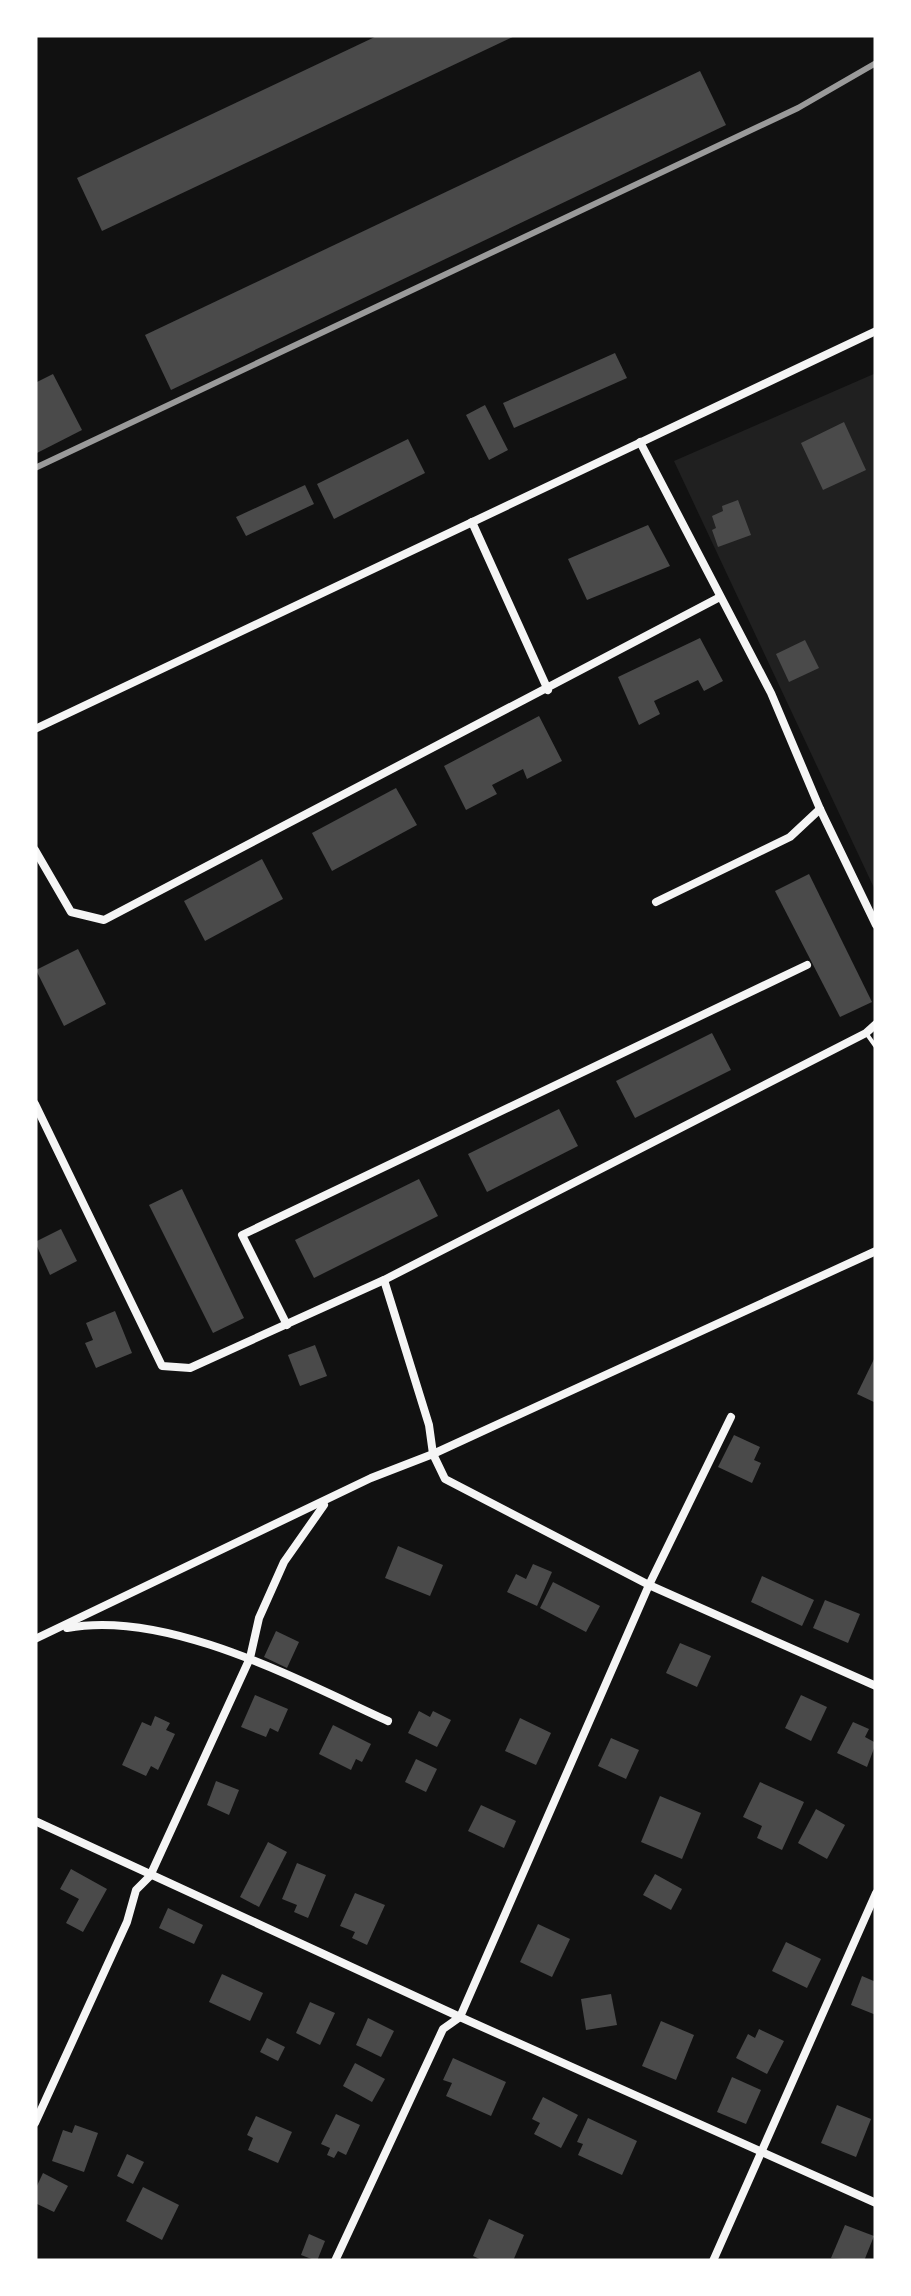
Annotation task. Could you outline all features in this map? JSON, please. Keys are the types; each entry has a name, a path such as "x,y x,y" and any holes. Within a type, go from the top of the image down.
{"street":[{"path":"35,729 876,331"},
{"path":"640,442 771,693 876,926"},
{"path":"472,522 548,690"},
{"path":"35,850 71,912 104,920 720,597"},
{"path":"656,902 790,837 820,809"},
{"path":"287,1325 242,1235 807,965"},
{"path":"35,1104 162,1366 190,1368 384,1280 866,1033 876,1024"},
{"path":"35,1638 370,1478 433,1454 876,1251"},
{"path":"384,1280 429,1425 433,1454 445,1479 649,1584 876,1686"},
{"path":"336,2261 443,2029 460,2017 649,1584 731,1418"},
{"path":"35,2123 127,1922 136,1890 150,1876 250,1658 260,1618 284,1562 327,1501"},
{"path":"52,1631 91,1624 134,1628 250,1658 388,1721"},
{"path":"35,1822 876,2202"},
{"path":"714,2261 876,1893"}],"lane":[{"path":"866,1033 876,1047"}],"shaded area":[{"path":"876,373 876,892 674,461"}],"building":[{"path":"379,35 517,35 102,231 77,178"},
{"path":"700,71 726,125 171,390 145,335"},
{"path":"615,353 627,378 514,428 503,403"},
{"path":"53,374 82,430 35,454 35,383"},
{"path":"485,405 508,450 489,460 466,415"},
{"path":"844,422 866,470 823,490 801,443"},
{"path":"408,439 425,473 334,519 317,484"},
{"path":"305,485 314,504 246,536 236,517"},
{"path":"738,500 751,535 718,547 712,516 723,511 722,506"},
{"path":"648,525 670,566 587,600 568,559"},
{"path":"700,638 723,681 704,691 698,680 654,701 660,714 639,725 618,677"},
{"path":"805,640 819,668 789,682 776,654"},
{"path":"539,716 562,761 527,779 523,769 492,785 497,794 466,810 444,766"},
{"path":"396,788 417,825 332,871 312,833"},
{"path":"262,859 283,899 205,941 184,901"},
{"path":"809,874 872,1002 840,1017 775,891"},
{"path":"78,949 106,1004 64,1026 36,970"},
{"path":"712,1033 731,1070 635,1118 616,1081"},
{"path":"559,1109 578,1146 487,1192 468,1154"},
{"path":"419,1179 438,1216 314,1278 295,1240"},
{"path":"182,1189 244,1318 213,1333 149,1205"},
{"path":"61,1229 77,1261 50,1275 35,1242"},
{"path":"115,1311 132,1353 96,1368 85,1343 93,1340 86,1323"},
{"path":"315,1345 327,1376 300,1386 288,1355"},
{"path":"876,1355 876,1403 857,1394"},
{"path":"734,1435 760,1447 754,1460 761,1463 752,1483 718,1467"},
{"path":"398,1546 443,1565 430,1596 385,1578"},
{"path":"533,1564 552,1572 537,1606 507,1592 516,1574 526,1579"},
{"path":"762,1576 814,1600 802,1626 751,1602"},
{"path":"553,1582 600,1606 586,1632 540,1608"},
{"path":"825,1600 860,1614 848,1643 813,1628"},
{"path":"276,1631 299,1642 287,1668 264,1657"},
{"path":"680,1643 711,1656 697,1687 666,1673"},
{"path":"255,1695 288,1709 278,1732 270,1728 266,1737 241,1727"},
{"path":"801,1695 827,1707 811,1741 785,1728"},
{"path":"419,1711 430,1717 433,1711 451,1720 437,1747 408,1733"},
{"path":"155,1716 170,1723 166,1730 175,1734 158,1770 151,1766 146,1776 122,1765 142,1722 151,1726"},
{"path":"520,1718 551,1733 536,1765 505,1751"},
{"path":"853,1722 869,1729 865,1737 876,1743 867,1767 837,1753"},
{"path":"333,1725 371,1744 362,1762 356,1759 351,1770 319,1754"},
{"path":"611,1738 639,1750 626,1779 598,1766"},
{"path":"416,1759 437,1769 426,1792 405,1782"},
{"path":"216,1781 239,1790 229,1815 207,1805"},
{"path":"760,1782 804,1802 782,1850 757,1838 762,1826 743,1817"},
{"path":"660,1796 701,1813 682,1859 641,1842"},
{"path":"481,1805 516,1821 504,1848 468,1831"},
{"path":"816,1809 845,1825 827,1859 798,1843"},
{"path":"268,1842 287,1852 259,1907 240,1897"},
{"path":"297,1863 326,1875 308,1918 294,1912 297,1905 282,1899"},
{"path":"71,1869 107,1889 83,1932 66,1923 79,1899 60,1889"},
{"path":"655,1874 682,1889 671,1910 643,1895"},
{"path":"355,1893 385,1905 367,1945 352,1938 355,1932 340,1926"},
{"path":"168,1908 203,1925 194,1944 159,1928"},
{"path":"538,1924 570,1939 552,1977 520,1962"},
{"path":"786,1942 821,1959 807,1988 772,1971"},
{"path":"222,1974 263,1993 250,2021 209,2002"},
{"path":"862,1976 876,1982 876,2015 851,2005"},
{"path":"611,1994 617,2025 586,2030 581,1999"},
{"path":"310,2002 335,2013 320,2045 296,2033"},
{"path":"368,2018 394,2031 381,2057 356,2045"},
{"path":"661,2021 694,2035 676,2080 642,2066"},
{"path":"759,2029 784,2041 767,2074 736,2058 748,2034 755,2038"},
{"path":"267,2038 285,2047 278,2061 260,2052"},
{"path":"453,2058 506,2082 491,2116 446,2096 452,2083 443,2080"},
{"path":"355,2063 385,2079 372,2102 343,2086"},
{"path":"732,2077 761,2090 746,2124 717,2112"},
{"path":"543,2097 578,2115 561,2148 534,2134 540,2123 532,2119"},
{"path":"837,2105 871,2119 856,2157 821,2143"},
{"path":"336,2114 360,2125 346,2155 338,2151 334,2158 327,2155 330,2148 321,2144"},
{"path":"256,2116 292,2132 278,2163 248,2150 253,2138 247,2135"},
{"path":"588,2118 637,2141 622,2175 578,2155 583,2144 577,2142"},
{"path":"75,2125 98,2133 84,2172 52,2161 63,2130 72,2133"},
{"path":"127,2154 144,2162 133,2184 117,2176"},
{"path":"43,2173 68,2186 54,2212 35,2203 35,2190"},
{"path":"143,2187 179,2205 162,2240 126,2221"},
{"path":"489,2219 524,2235 513,2261 484,2261 473,2256"},
{"path":"845,2225 874,2236 864,2261 831,2258"},
{"path":"309,2234 325,2241 317,2261 301,2255"}],"railway":[{"path":"35,468 798,108 876,63"}]}
